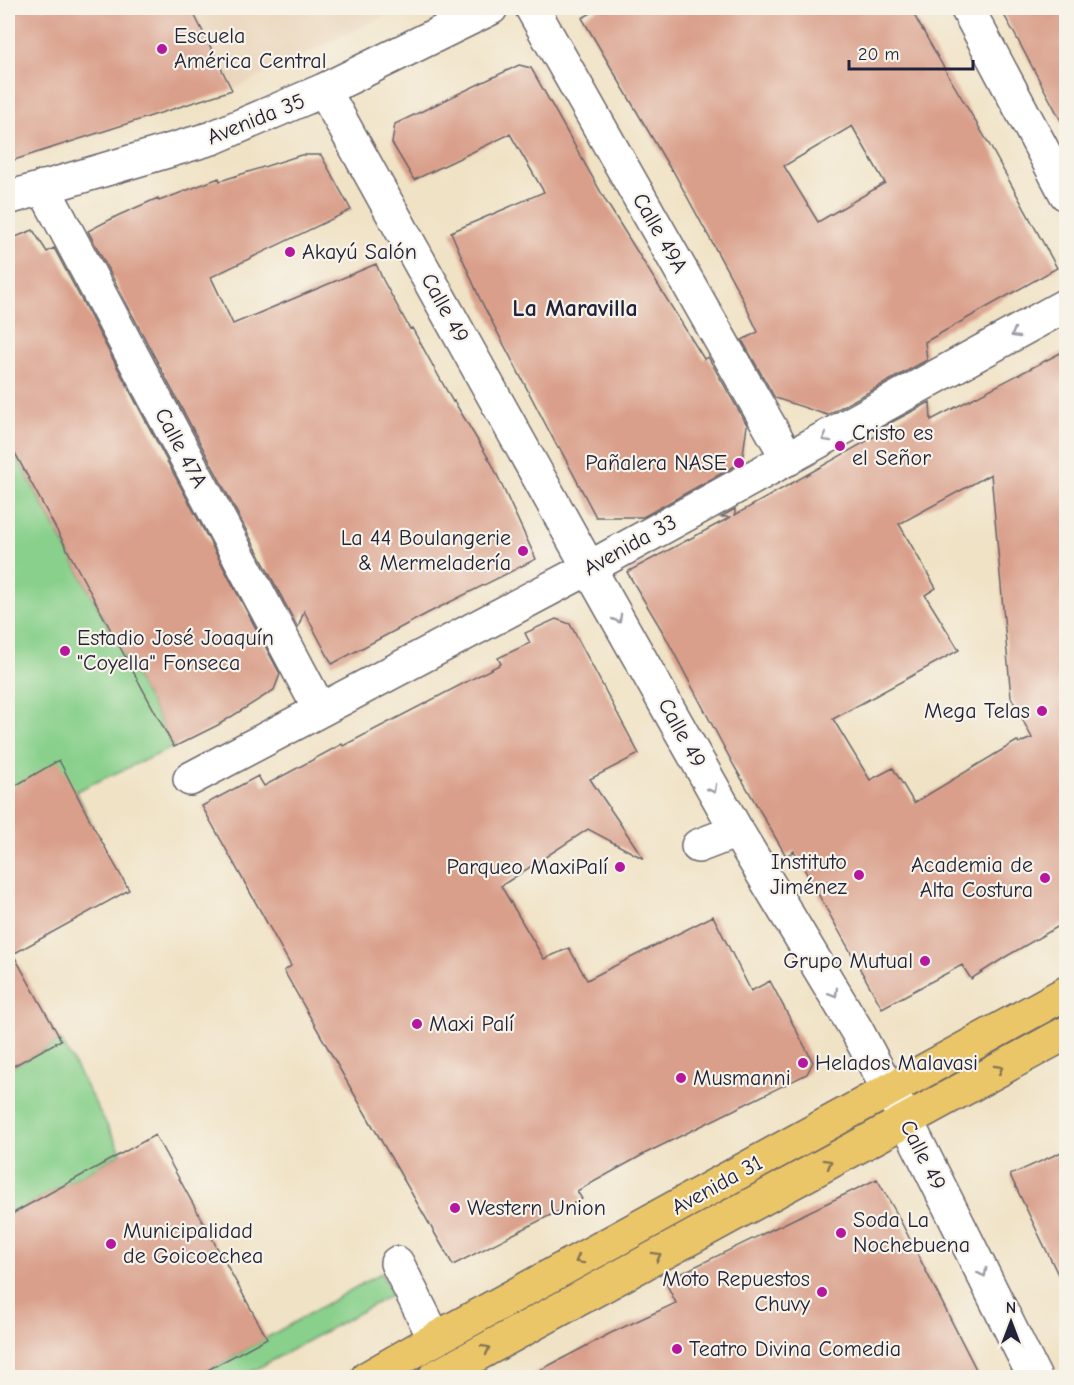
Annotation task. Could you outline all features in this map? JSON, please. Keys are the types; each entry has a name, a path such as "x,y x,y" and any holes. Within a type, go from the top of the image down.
{"main road":[{"name":"Avenida 31","path":"367,1377 1066,993"},
{"name":"Avenida 31","path":"434,1377 1066,1033"}],"street":[{"name":"Avenida 35","path":"8,198 212,138 324,90 491,8"},
{"name":"Calle 49A","path":"532,8 788,459"},
{"path":"967,8 1066,194"},
{"name":"Calle 49","path":"324,90 737,831 857,1032 906,1120 1035,1377"},
{"name":"Calle 47A","path":"43,187 320,710"},
{"name":"Avenida 33","path":"190,779 589,568 1066,305"},
{"path":"698,846 737,831"},
{"path":"397,1263 435,1339"}],"shaded area":[{"name":"Escuela América Central","path":"8,8 401,8 232,90 8,162"}],"green space":[{"name":"Estadio José Joaquín \"Coyella\" Fonseca","path":"8,441 174,747 76,791 93,826 8,873"},
{"path":"61,1040 122,1153 8,1216 8,1069"},
{"path":"381,1273 393,1294 242,1377 195,1378"}],"building":[{"name":"Escuela América Central","path":"8,8 191,8 232,90 8,162"},
{"path":"600,8 910,8 989,144 1057,268 925,342 927,360 827,415 775,398 742,340 758,332 740,294 672,169 582,18","holes":["852,126 885,183 818,222 784,166"]},
{"path":"1000,8 1066,8 1066,130 1013,31"},
{"path":"519,65 531,68 607,203 704,359 708,357 747,425 742,462 643,517 596,517 480,299 451,232 544,192 510,134 414,180 392,143 395,124"},
{"path":"301,155 321,155 351,210 211,277 233,324 376,264 410,329 412,328 453,402 492,464 536,559 332,664 304,611 298,628 88,231 158,198 159,201 219,178 220,181"},
{"path":"33,230 47,252 54,248 280,674 274,690 218,725 174,747 8,440 8,240"},
{"path":"1066,350 1066,922 971,979 962,965 882,1008 794,851 786,856 734,766 664,634 627,572 731,517 721,517 735,509 735,515 881,433 875,431 930,402 931,420","holes":["991,474 1011,697 1032,738 1019,743 1017,741 914,803 893,768 870,780 833,719 959,650 925,595 936,588 899,524"]},
{"path":"556,619 570,624 639,754 590,779 644,859 588,829 501,886 544,959 569,948 587,980 713,916 751,991 770,981 813,1062 807,1074 646,1153 577,1191 582,1199 453,1265 284,971 291,966 202,806 258,776 264,786 501,664 498,658 530,643 525,633"},
{"path":"59,760 129,890 13,954 61,1040 8,1069 8,790"},
{"name":"Municipalidad de Goicoechea","path":"155,1135 267,1338 195,1377 8,1377 8,1216"},
{"path":"1066,1150 1066,1291 1010,1175"},
{"path":"877,1179 980,1377 527,1377 611,1333 676,1303 665,1281"}],"place":[{"name":"Escuela América Central","path":"162,49"},
{"name":"Akayú Salón","path":"290,252"},
{"name":"Cristo es el Señor","path":"840,446"},
{"name":"Pañalera NASE","path":"739,463"},
{"name":"La 44 Boulangerie & Mermeladería","path":"523,551"},
{"name":"Estadio José Joaquín \"Coyella\" Fonseca","path":"65,651"},
{"name":"Mega Telas","path":"1042,711"},
{"name":"Parqueo MaxiPalí","path":"620,867"},
{"name":"Instituto Jiménez","path":"859,875"},
{"name":"Academia de Alta Costura","path":"1045,878"},
{"name":"Grupo Mutual","path":"925,961"},
{"name":"Maxi Palí","path":"417,1024"},
{"name":"Helados Malavasi","path":"803,1063"},
{"name":"Musmanni","path":"681,1078"},
{"name":"Western Union","path":"455,1208"},
{"name":"Soda La Nochebuena","path":"841,1233"},
{"name":"Municipalidad de Goicoechea","path":"111,1244"},
{"name":"Moto Repuestos Chuvy","path":"822,1292"},
{"name":"Teatro Divina Comedia","path":"677,1349"}],"district":[{"name":"La Maravilla","path":"575,308"}]}
